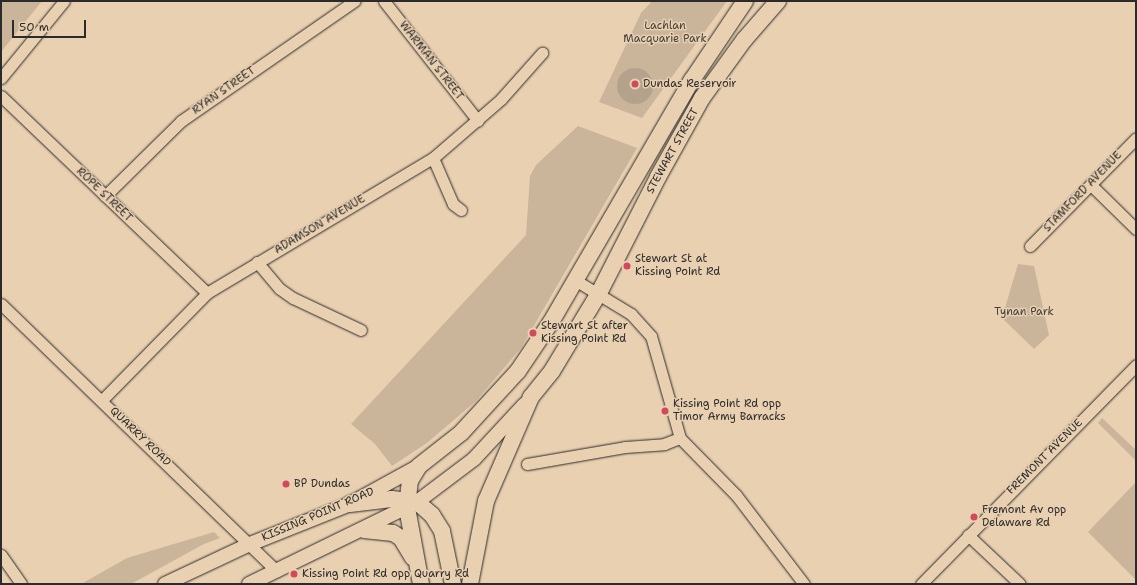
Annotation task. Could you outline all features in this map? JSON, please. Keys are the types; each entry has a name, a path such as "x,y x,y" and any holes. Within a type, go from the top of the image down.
{"highway":[{"name":"STEWART STREET","path":"576,280 692,80 745,1"},
{"name":"STEWART STREET","path":"599,293 658,177 702,98 744,40 778,1"},
{"name":"KISSING POINT ROAD","path":"419,466 461,433 518,371 576,280"},
{"path":"470,584 486,501 531,398 552,371 599,293"},
{"path":"419,466 410,481 410,504 420,577"},
{"path":"350,504 392,498 432,514 442,531 453,584"},
{"path":"364,530 387,530 401,538 420,577"}],"main road":[{"path":"249,584 364,530 410,504 488,447 531,398"},
{"name":"KISSING POINT ROAD","path":"165,584 250,544 350,504 419,466"}],"street":[{"path":"1,78 44,22 64,1"},
{"name":"RYAN STREET","path":"105,196 181,121 354,1"},
{"name":"WARMAN STREET","path":"384,1 478,121"},
{"name":"ADAMSON AVENUE","path":"102,400 207,293 433,158 478,121 542,53"},
{"name":"ROPE STREET","path":"1,96 207,293"},
{"name":"STAMFORD AVENUE","path":"1030,246 1092,185 1136,138"},
{"path":"433,158 453,204 461,210"},
{"path":"1092,185 1136,229"},
{"path":"257,262 280,290 293,298 361,330"},
{"path":"576,280 631,314 651,336 680,438 736,495 804,584"},
{"name":"QUARRY ROAD","path":"1,304 102,400 277,571"},
{"name":"FREMONT AVENUE","path":"921,584 1136,365"},
{"path":"526,464 625,447 664,444 680,438"},
{"path":"968,535 1020,584"},
{"path":"1,555 21,584"}],"green space":[{"path":"1,1 42,1 1,52"},
{"name":"Lachlan Macquarie Park","path":"652,1 727,1 642,118 599,102 641,13"},
{"path":"578,126 637,148 521,348 476,401 427,443 392,466 375,444 351,424 526,235 530,176 536,165"},
{"name":"Tynan Park","path":"1018,264 1034,266 1049,335 1034,349 1002,318"},
{"path":"1102,418 1136,450 1136,461 1098,423"},
{"path":"1136,482 1136,580 1088,532"},
{"path":"214,532 220,538 204,544 131,584 81,584 127,558"}],"building":[{"name":"Dundas Reservoir","path":"639,68 648,73 652,79 652,93 648,99 639,104 631,104 622,99 618,93 617,82 622,73 628,69"}],"place":[{"name":"Dundas Reservoir","path":"635,84"},
{"name":"Stewart St at Kissing Point Rd","path":"627,266"},
{"name":"Stewart St after Kissing Point Rd","path":"533,333"},
{"name":"Kissing Point Rd opp Timor Army Barracks","path":"665,411"},
{"name":"BP Dundas","path":"286,484"},
{"name":"Fremont Av opp Delaware Rd","path":"974,517"},
{"name":"Kissing Point Rd opp Quarry Rd","path":"294,574"}]}
